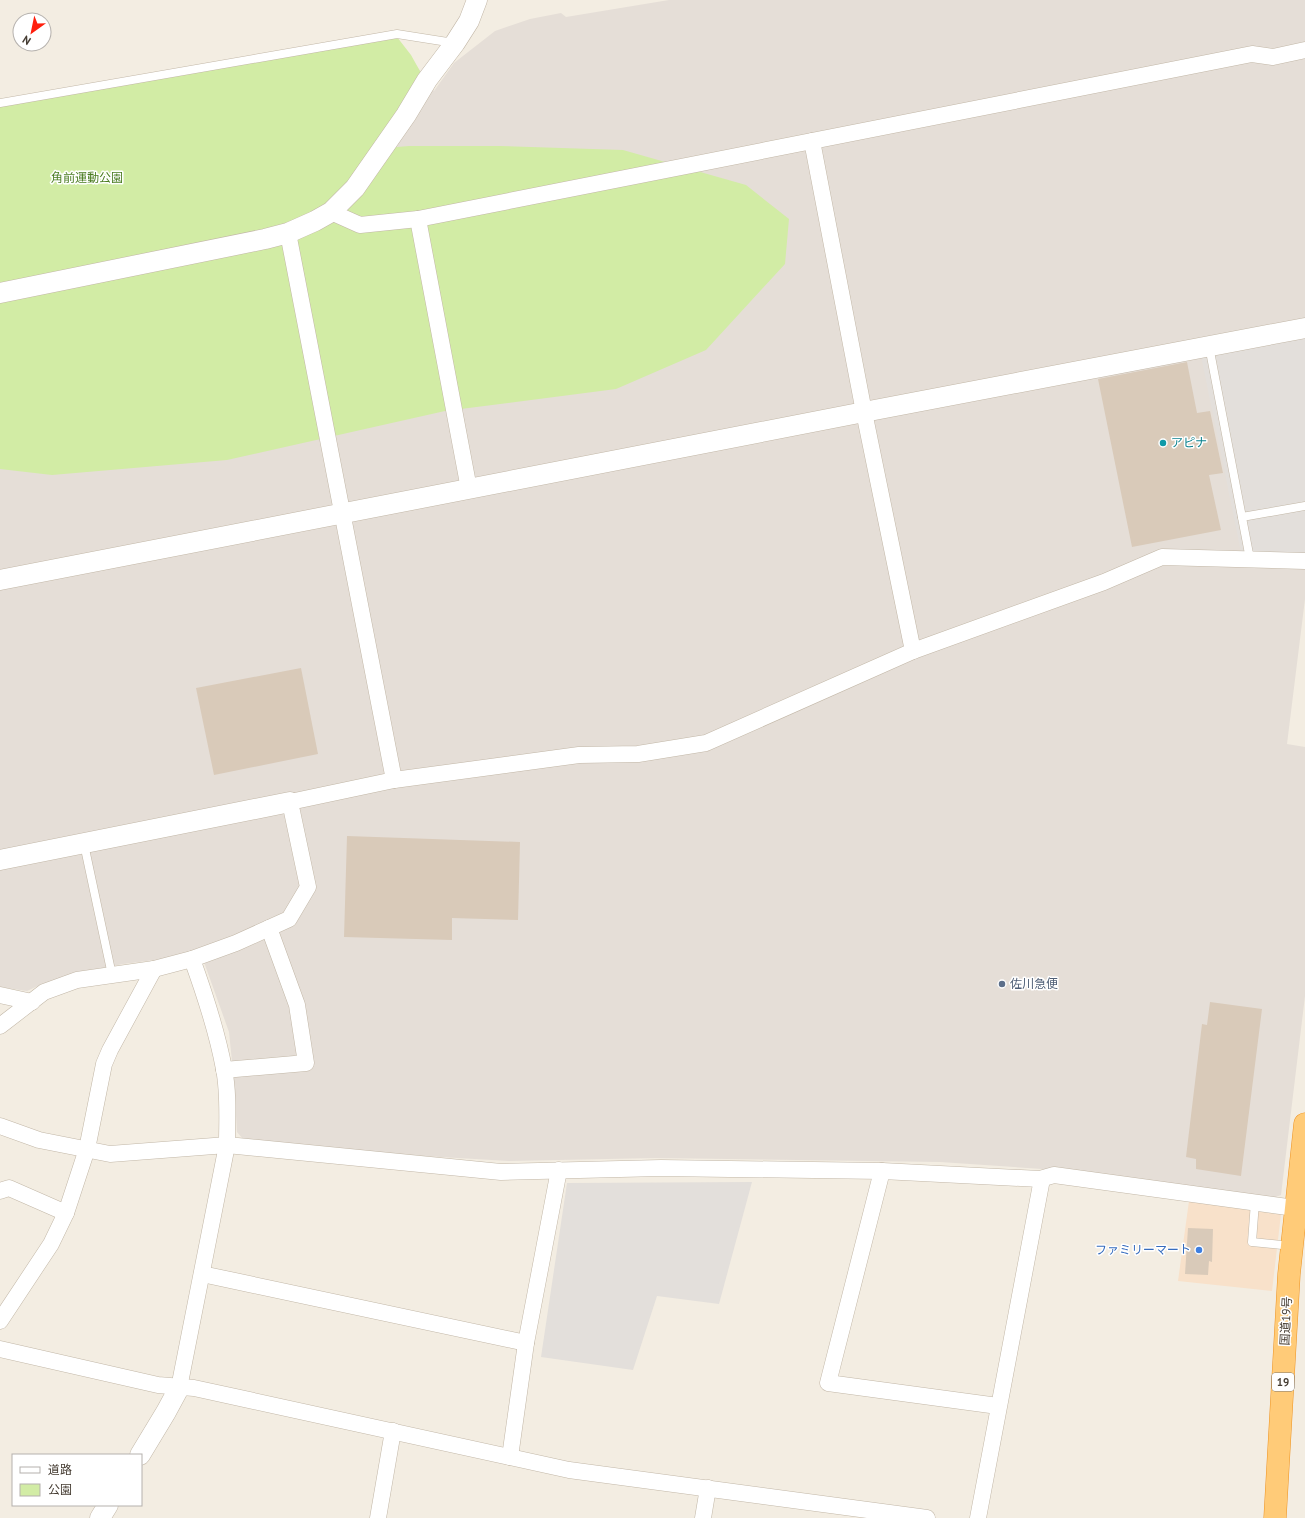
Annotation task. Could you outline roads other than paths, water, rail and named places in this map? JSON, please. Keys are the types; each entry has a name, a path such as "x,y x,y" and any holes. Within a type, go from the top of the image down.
{"highway":[{"name":"国道19号","path":"1275,1518 1291,1246 1295,1208 1301,1183 1305,1124"}],"street":[{"path":"0,293 265,239 288,233 315,221 330,212 355,188 406,115 427,80 455,43 469,21 477,0"},
{"path":"330,212 360,226 418,219 1252,54 1273,57 1305,50"},
{"path":"812,141 864,412 913,650"},
{"path":"418,219 469,489"},
{"path":"288,233 394,780"},
{"path":"0,580 1305,328"},
{"path":"0,860 394,780 579,755 638,754 706,743 913,650 1104,582 1162,557 1305,561"},
{"path":"0,1026 44,992 77,980 154,969 192,959 236,944 289,918 308,887 290,802"},
{"path":"224,1070 306,1063 297,1005 269,928"},
{"path":"141,1454 166,1412 178,1388 227,1146 227,1109 224,1070 212,1018 192,959"},
{"path":"0,1321 51,1244 66,1213 87,1149 104,1064 110,1050 154,969"},
{"path":"0,995 32,1002"},
{"path":"0,1126 39,1140 110,1154 227,1146 501,1172 661,1168 882,1171 1042,1179 1054,1175 1295,1208"},
{"path":"510,1457 526,1343 559,1170"},
{"path":"882,1171 828,1383 998,1406"},
{"path":"978,1518 1042,1179"},
{"path":"0,1192 9,1188 66,1213"},
{"path":"202,1274 526,1343"},
{"path":"0,1349 158,1385 178,1388 194,1388 569,1470 927,1518"},
{"path":"378,1518 392,1431"},
{"path":"703,1518 708,1488"},
{"path":"100,1518 107,1506"}],"lane":[{"path":"0,103 397,34 455,43"},
{"path":"1209,346 1250,559"},
{"path":"1242,517 1305,506"},
{"path":"84,843 112,975"},
{"path":"1255,1202 1252,1242 1291,1246"}],"place":[{"name":"アピナ","path":"1163,443"},
{"name":"佐川急便","path":"1002,984"},
{"name":"ファミリーマート","path":"1199,1250"}],"park label":[{"name":"角前運動公園","path":"87,178"}]}
